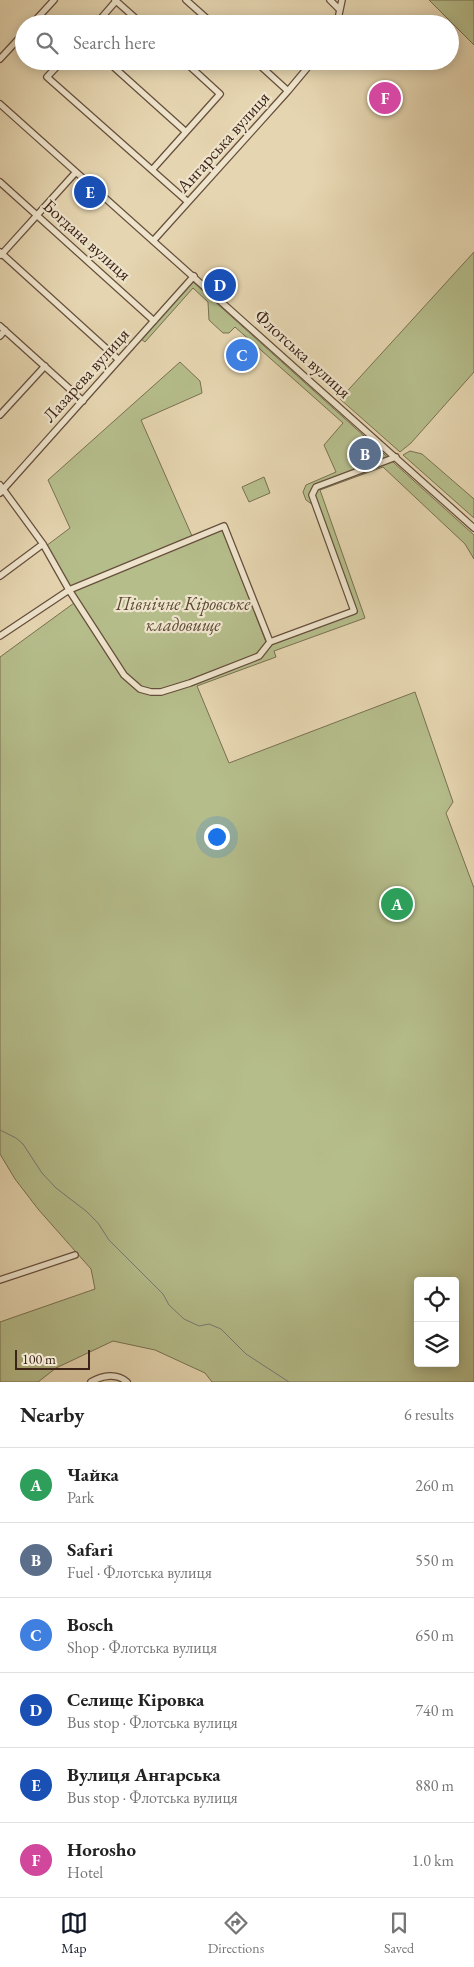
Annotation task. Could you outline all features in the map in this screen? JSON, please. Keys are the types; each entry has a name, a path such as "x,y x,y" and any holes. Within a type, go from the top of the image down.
{"street":[{"path":"40,15 54,0"},
{"path":"186,0 203,15"},
{"path":"330,0 339,9"},
{"path":"338,15 342,0"},
{"path":"104,15 116,1 132,15"},
{"path":"0,59 15,43"},
{"path":"54,70 47,77 188,202"},
{"path":"117,70 186,132"},
{"path":"152,170 220,94 194,70"},
{"path":"265,70 288,92"},
{"name":"Ангарська вулиця","path":"154,241 306,70"},
{"name":"Флотська вулиця","path":"0,104 474,528"},
{"path":"76,172 1,254 120,360"},
{"name":"Богдана вулиця","path":"0,182 154,320"},
{"name":"Лазарева вулиця","path":"1,489 83,401 194,276"},
{"path":"0,336 3,328 83,401"},
{"path":"0,415 45,366"},
{"path":"1,489 43,544 68,590 124,675 136,686 151,692 161,692 259,656 270,642 354,612 312,495 316,487 396,457"},
{"path":"0,636 68,590 224,526 270,642"},
{"path":"0,576 43,544"},
{"path":"0,1280 75,1254"},
{"path":"91,1382 101,1377 111,1379 120,1377 128,1382"}],"green space":[{"path":"429,0 474,0 474,45 459,30 459,15 444,15"},
{"path":"474,252 474,372 411,443 400,452 340,399"},
{"path":"193,282 474,535 474,559 465,544 383,467 320,490 365,618 274,651 276,657 197,686 229,763 415,692 453,802 446,813 474,888 474,1382 212,1382 205,1373 155,1350 113,1341 56,1368 38,1382 0,1382 0,1322 95,1289 91,1269 38,1209 15,1179 0,1154 0,657 74,603 122,677 135,688 156,695 260,658 274,643 351,610 313,505 306,500 303,492 306,485 336,472 324,445 343,423 235,327 229,333 223,333 209,320 208,302 193,288 145,342 141,339"},
{"path":"180,362 200,381 202,393 141,420 192,536 69,587 46,546 70,528 48,480"},
{"path":"410,451 422,454 474,499 474,518 403,455"},
{"path":"264,477 270,493 249,502 242,487"},
{"name":"Північне Кіровське кладовище","path":"222,529 266,642 256,654 190,681 156,691 141,687 125,674 71,591"}],"waterway":[{"path":"0,1130 23,1144 42,1173 56,1188 86,1211 98,1223 109,1240 163,1294 169,1305 184,1319 199,1326 209,1324 221,1329 246,1354 289,1382"}],"place":[{"name":"Horosho","path":"385,98"},
{"name":"Вулиця Ангарська","path":"90,192"},
{"name":"Селище Кіровка","path":"220,285"},
{"name":"Bosch","path":"242,355"},
{"name":"Safari","path":"365,454"},
{"name":"Чайка","path":"397,904"}]}
